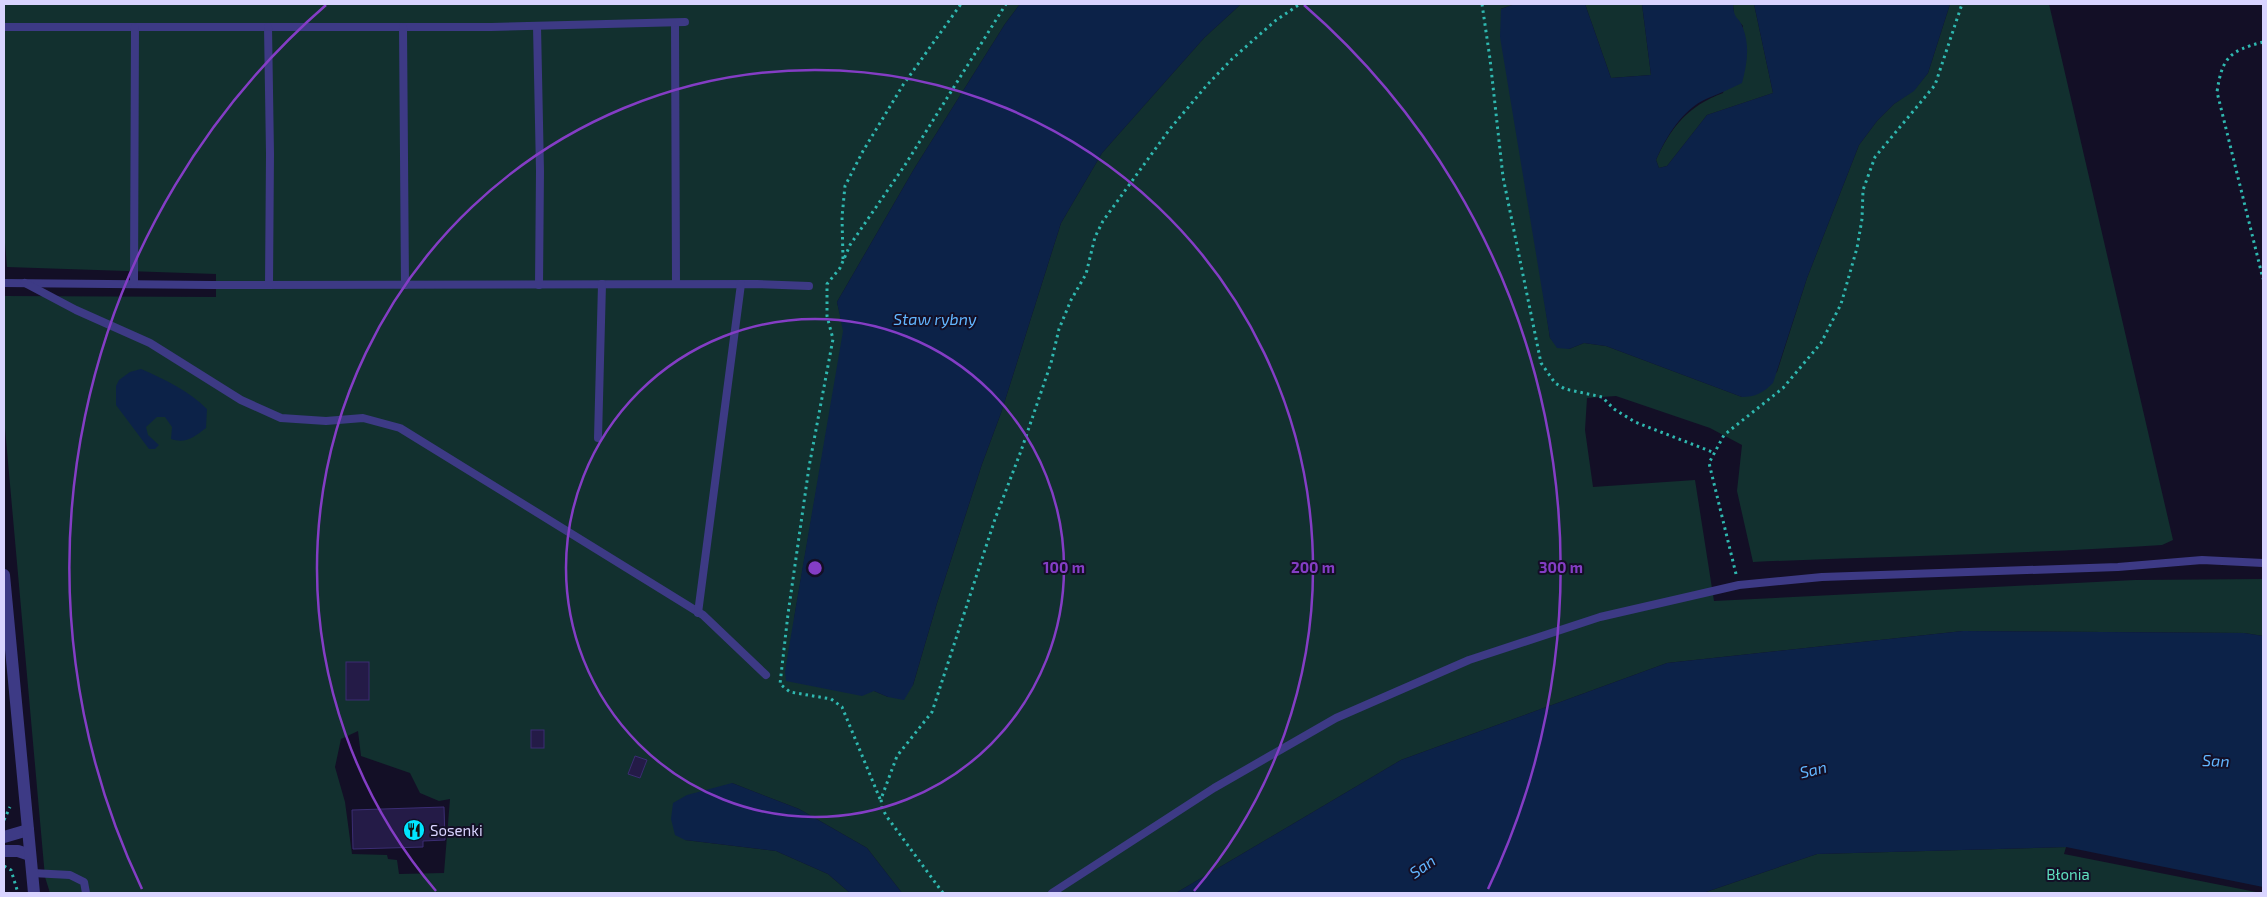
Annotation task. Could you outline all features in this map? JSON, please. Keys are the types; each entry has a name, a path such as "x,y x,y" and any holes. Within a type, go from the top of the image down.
{"street":[{"path":"4,575 34,893"},
{"path":"4,837 28,830"},
{"path":"4,851 18,851 30,855"}],"lane":[{"path":"4,27 403,27 685,22"},
{"path":"675,23 676,284"},
{"path":"537,26 540,171 539,284"},
{"path":"134,284 135,27"},
{"path":"268,27 270,154 269,285"},
{"path":"403,27 405,285"},
{"path":"4,283 269,285 741,284 809,286"},
{"path":"25,283 76,310 150,343 241,400 281,418 326,421 363,418 400,428 698,612 766,675"},
{"path":"598,438 602,284"},
{"path":"698,612 741,284"},
{"path":"1052,893 1214,788 1345,714 1469,660 1600,618 1739,585 1822,577 2118,567 2202,560 2263,563"},
{"path":"32,873 70,875 84,882 86,893"}],"path":[{"path":"843,261 842,217 845,186 863,151 903,85 961,4"},
{"path":"943,893 887,818 842,707 831,699 790,692 780,684 809,467 833,339 828,316 827,284 843,261 850,245 905,165 1006,4"},
{"path":"880,799 897,756 932,712 996,519 1022,451 1048,372 1059,329 1071,300 1086,274 1095,237 1103,221 1169,130 1207,85 1239,52 1275,21 1300,4"},
{"path":"1482,4 1503,177 1541,363 1555,383 1565,389 1602,397 1614,409 1635,422 1715,453"},
{"path":"1739,585 1709,463 1724,435 1783,388 1821,343 1841,304 1857,248 1862,219 1863,190 1875,157 1935,85 1962,4"},
{"path":"2263,42 2244,48 2230,56 2220,70 2218,92 2263,279"},
{"path":"4,866 11,870 18,893"}],"green space":[{"path":"4,4 1020,4 1005,24 914,169 837,302 844,331 794,619 874,691 888,697 913,685 937,603 982,464 1001,413 1061,223 1102,153 1204,38 1241,4 1515,4 1501,9 1550,338 1569,349 1584,343 1606,346 1742,397 1777,372 1807,278 1859,145 1877,121 1894,104 1914,90 1928,73 1950,4 2049,4 2173,540 2162,545 2111,548 1753,562 1737,491 1742,445 1710,428 1616,396 1587,398 1585,430 1593,487 1695,480 1714,601 2135,580 2263,579 2263,636 2244,633 1963,631 1667,663 1401,760 1176,893 902,893 867,848 799,809 732,783 685,840 776,851 828,874 850,893 50,893 45,877 4,417 4,296 216,297 216,274 7,267 4,231","holes":["358,731 361,756 410,773 420,793 439,801 450,799 444,873 399,874 397,860 388,859 387,855 352,854 345,802 335,767 341,739"]},
{"path":"1585,4 1642,4 1651,75 1611,78"},
{"path":"1733,4 1754,4 1773,93 1707,115 1667,166 1659,168 1656,160 1668,137 1682,119 1700,104 1723,93 1743,26 1734,16"},
{"name":"Błonia","path":"2066,847 2064,854 2261,893 1703,893 1817,854"}],"water":[{"name":"Staw rybny","path":"1020,4 1241,4 1204,38 1102,153 1061,223 1001,413 982,464 937,603 913,685 904,700 888,697 874,691 862,696 786,681 785,672 788,653 843,331 837,302 914,169 1005,24"},
{"path":"1515,4 1585,4 1611,78 1651,75 1642,4 1733,4 1734,13 1745,35 1747,49 1742,83 1697,104 1682,117 1670,133 1656,160 1659,168 1667,166 1707,115 1773,93 1754,4 1950,4 1928,73 1914,91 1894,104 1877,121 1859,145 1807,278 1773,383 1762,392 1742,397 1606,346 1584,343 1569,349 1557,348 1550,338 1500,37 1501,9"},
{"path":"141,369 176,386 207,409 206,428 190,439 181,441 171,439 172,427 165,417 157,417 146,427 148,435 159,445 155,449 149,449 116,405 116,386 119,380 130,372"},
{"name":"San","path":"1963,631 2244,633 2263,636 2263,887 2066,847 1817,854 1703,893 1176,893 1401,760 1667,663"},
{"path":"732,783 799,809 867,848 902,893 850,893 828,874 776,851 685,840 675,835 671,819 673,803 687,795"}],"building":[{"path":"346,662 369,662 369,700 346,700"},
{"path":"531,730 544,730 544,748 531,748"},
{"path":"635,756 647,760 640,778 628,774"},
{"path":"444,807 445,840 423,841 423,847 353,849 352,810"}],"place":[{"name":"Sosenki","path":"414,830"}]}
